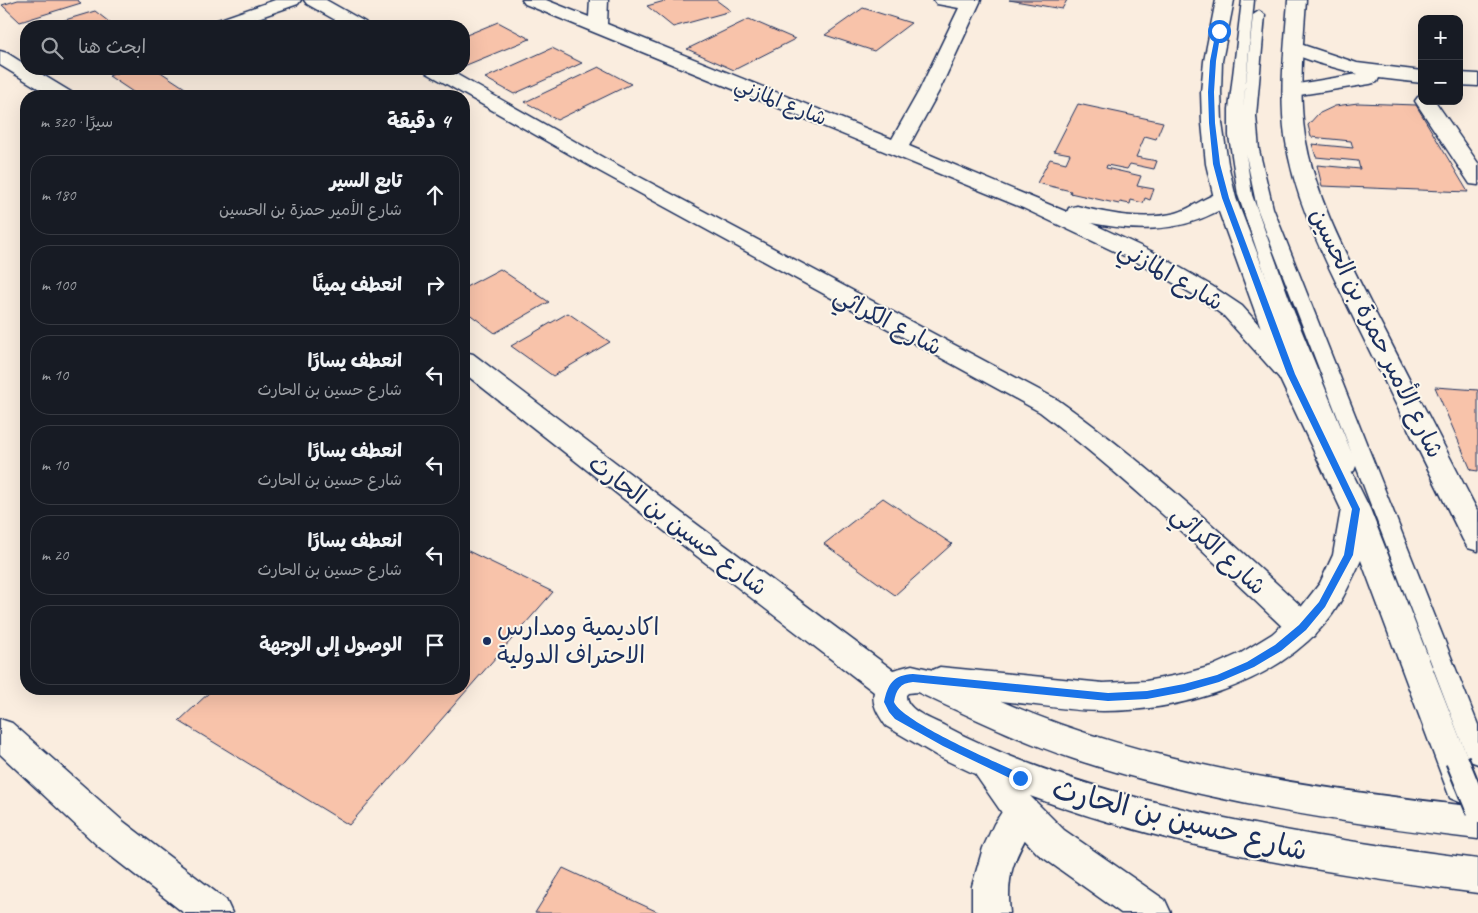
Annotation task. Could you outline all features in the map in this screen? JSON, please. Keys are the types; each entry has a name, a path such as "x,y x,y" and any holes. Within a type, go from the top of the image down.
{"street":[{"path":"235,20 292,0"},
{"path":"313,0 348,20"},
{"name":"شارع المازني","path":"531,0 1032,203 1145,257 1204,291 1233,311 1291,374"},
{"path":"598,27 599,0"},
{"path":"896,148 929,91 970,2 943,0"},
{"path":"1225,0 1213,61 1211,92 1216,164 1226,198 1291,374 1356,509 1477,821"},
{"name":"شارع الأمير حمزة بن الحسين","path":"1297,0 1292,90 1295,136 1303,170 1327,239 1478,540"},
{"path":"1294,48 1343,65 1407,77 1418,92"},
{"path":"0,57 20,69"},
{"path":"30,75 54,90"},
{"name":"شارع الكراثي","path":"445,75 614,171 1049,406 1092,436 1131,469 1303,627"},
{"path":"1292,90 1407,77"},
{"path":"1463,79 1478,80"},
{"path":"1428,105 1478,179"},
{"name":"شارع المازني","path":"1032,203 1113,220 1159,221 1180,219 1205,210 1226,198"},
{"name":"شارع حسين بن الحارث","path":"470,365 673,522 907,683 984,709 1047,735 1125,759 1197,778 1285,796 1429,818 1477,821"},
{"path":"907,683 1108,697 1147,695 1184,688 1219,678 1250,664 1278,648 1303,627 1322,604 1348,555 1356,509"},
{"name":"شارع حسين بن الحارث","path":"907,683 889,702 898,716 946,743 1020,778 1092,801 1168,822 1275,846 1375,863 1478,876"},
{"path":"0,733 111,834 214,913"},
{"path":"985,761 1021,812 1051,842 1152,913"},
{"path":"991,913 990,878 997,852 1021,812"}],"lane":[{"path":"1248,0 1236,109 1237,146 1245,195 1286,312 1395,591 1468,757"},
{"path":"1260,0 1250,116 1252,150 1264,208 1468,757 1477,821"}],"building":[{"path":"18,0 77,0 81,3 26,20 20,20 20,22 2,5"},
{"path":"668,0 716,0 731,11 673,27 647,6"},
{"path":"1009,0 1067,0 1062,9"},
{"path":"863,8 911,23 874,51 825,35"},
{"path":"95,11 107,20 65,20"},
{"path":"749,19 795,39 734,70 687,49"},
{"path":"498,22 530,39 470,64 470,34"},
{"path":"552,48 582,63 514,94 485,78"},
{"path":"599,67 631,84 557,120 525,102"},
{"path":"165,75 188,90 130,90 109,76"},
{"path":"1358,103 1416,105 1468,192 1322,186 1317,165 1360,169 1358,161 1316,157 1312,144 1353,148 1351,141 1311,137 1308,125 1318,114 1335,106"},
{"path":"1078,104 1163,122 1156,139 1145,136 1136,157 1157,161 1154,169 1130,164 1127,169 1107,165 1106,168 1141,176 1137,186 1154,189 1150,200 1145,198 1143,203 1131,200 1130,204 1120,202 1119,204 1070,193 1071,191 1037,183 1050,159 1066,163 1070,154 1054,151"},
{"path":"500,269 549,302 495,333 470,314 470,285"},
{"path":"568,313 610,342 553,376 511,346"},
{"path":"1435,387 1478,390 1478,471 1471,470"},
{"path":"883,498 952,544 895,595 824,544"},
{"name":"اكاديمية ومدارس الاحتراف الدولية","path":"470,552 553,592 470,687"},
{"name":"اكاديمية ومدارس الاحتراف الدولية","path":"207,695 463,695 349,825 179,721"},
{"path":"563,868 660,913 535,913"}],"place":[{"name":"اكاديمية ومدارس الاحتراف الدولية","path":"487,641"}],"route":[{"path":"1020,778 946,743 898,716 889,702 889,694 892,687 904,678 913,678 1108,697 1147,695 1184,688 1219,678 1250,664 1278,648 1303,627 1322,604 1348,555 1356,509 1291,374 1226,198 1216,164 1211,92 1213,61 1219,31"}]}
